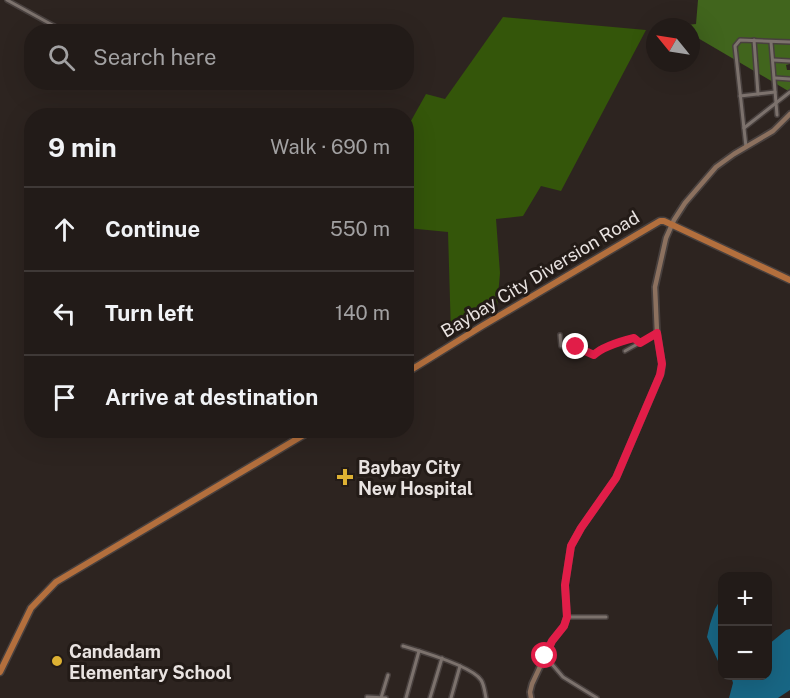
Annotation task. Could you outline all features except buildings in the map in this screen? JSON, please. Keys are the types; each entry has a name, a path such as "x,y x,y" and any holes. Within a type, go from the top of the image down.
{"highway":[{"name":"Baybay City Diversion Road","path":"414,368 655,222 662,220 672,225"},
{"path":"672,225 790,280"},
{"path":"0,672 31,608 56,582 299,438"}],"street":[{"path":"7,0 50,24"},
{"path":"746,147 735,46 740,40 790,42"},
{"path":"754,40 758,94"},
{"path":"771,41 777,115"},
{"path":"773,60 790,61"},
{"path":"775,78 790,79"},
{"path":"740,96 776,92"},
{"path":"744,128 790,92"},
{"path":"531,698 532,684 552,641 564,626 567,617 565,585 571,546 616,478 660,375 662,364 657,333 655,286 666,238 685,203 716,167 773,131 790,114"},
{"path":"625,351 657,333"},
{"path":"560,335 560,345 577,347 593,355 599,350 632,339 640,343"},
{"path":"567,617 606,617"},
{"path":"403,646 460,666 482,680 486,698"},
{"path":"406,698 419,651"},
{"path":"545,656 563,677 597,698"},
{"path":"430,698 442,658"},
{"path":"451,698 460,666"},
{"path":"367,697 383,698 388,675"}],"green space":[{"path":"698,0 790,0 790,64 786,65 787,70 790,70 790,92 700,39 700,18 696,18"},
{"path":"503,17 646,30 561,191 541,186 523,216 496,219 500,273 497,307 451,334 448,232 414,229 414,115 426,94 445,99"}],"water":[{"path":"718,604 718,661 707,637"},
{"path":"790,629 790,690 778,698 729,698 732,680 772,680 772,642"}],"place":[{"name":"Baybay City New Hospital","path":"345,477"},
{"name":"Candadam Elementary School","path":"57,661"}],"route":[{"path":"545,656 552,641 564,626 567,617 565,585 569,552 573,541 616,478 662,369 657,333 640,343 634,338 599,350 594,355 576,347"}]}
